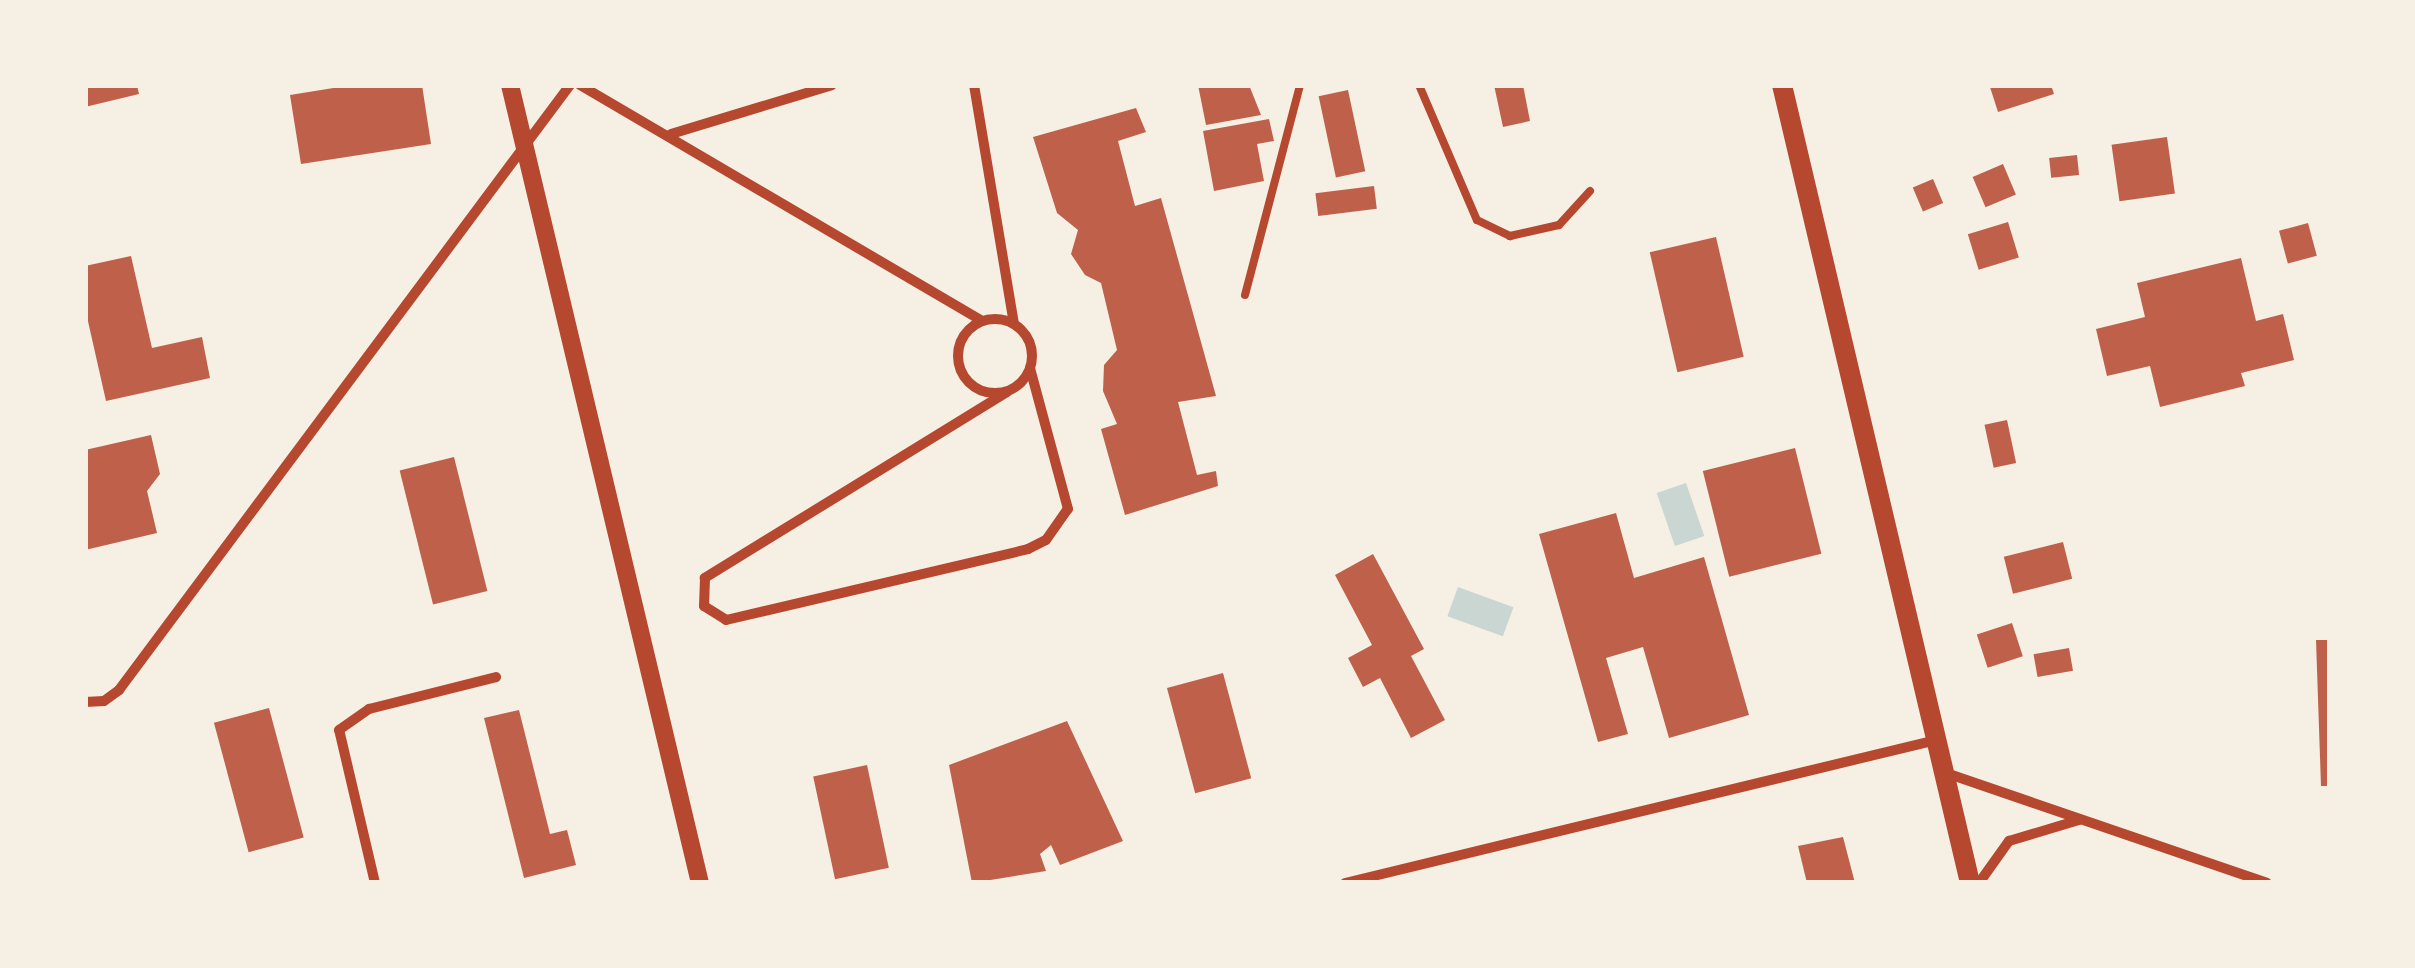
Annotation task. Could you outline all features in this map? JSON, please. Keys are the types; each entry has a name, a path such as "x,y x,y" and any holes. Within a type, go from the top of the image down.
{"main road":[{"path":"1782,85 1970,883"}],"street":[{"path":"510,85 700,883"},
{"path":"85,702 104,702 119,690 570,85"},
{"path":"580,85 672,134 982,321 1014,324"},
{"path":"672,134 832,85"},
{"path":"974,85 1014,324 1032,352 1030,368 1068,509 1046,540 726,620 704,606 699,594 705,578 1008,392 1030,368"},
{"path":"982,321 959,344 963,376 976,388 1008,392"},
{"path":"375,883 339,730 369,709 496,677"},
{"path":"1345,883 1936,740"},
{"path":"1945,772 2266,883"},
{"path":"1979,883 2009,841 2080,820"}],"lane":[{"path":"1244,295 1300,85"},
{"path":"1419,85 1477,220 1510,236 1559,225 1590,191"}],"shaded area":[{"path":"1686,483 1704,536 1675,546 1657,493"},
{"path":"1458,587 1513,607 1503,636 1447,616"}],"building":[{"path":"85,85 137,85 139,94 85,107"},
{"path":"352,85 422,85 431,144 301,164 290,95"},
{"path":"1198,85 1249,85 1261,115 1206,125"},
{"path":"1494,85 1523,85 1530,121 1503,127"},
{"path":"2051,85 2054,94 1998,112 1990,87"},
{"path":"1348,90 1365,171 1336,177 1319,96"},
{"path":"1136,108 1146,132 1118,141 1135,206 1161,198 1216,396 1178,402 1197,475 1216,471 1218,486 1125,515 1101,429 1117,424 1103,391 1104,365 1117,350 1101,283 1085,275 1071,254 1078,230 1057,213 1033,137"},
{"path":"1269,119 1274,141 1257,144 1264,181 1214,191 1203,131"},
{"path":"2167,137 2175,193 2119,201 2112,145"},
{"path":"2077,155 2079,175 2051,178 2049,158"},
{"path":"2003,164 2016,194 1986,207 1973,177"},
{"path":"1933,179 1943,203 1923,212 1913,188"},
{"path":"1374,186 1377,209 1318,216 1315,193"},
{"path":"2008,222 2019,257 1979,270 1968,234"},
{"path":"2308,223 2317,256 2288,264 2279,231"},
{"path":"1716,237 1744,357 1677,372 1650,252"},
{"path":"131,256 152,348 202,337 210,378 106,401 85,308 85,266"},
{"path":"2241,258 2256,321 2283,314 2294,360 2241,373 2245,386 2160,407 2150,366 2107,376 2096,329 2145,317 2137,283"},
{"path":"2007,420 2016,463 1994,468 1985,425"},
{"path":"151,435 160,474 147,491 157,533 85,550 85,450"},
{"path":"1795,448 1821,554 1729,577 1703,471"},
{"path":"454,457 487,591 433,604 400,471"},
{"path":"1616,513 1634,578 1704,557 1749,715 1669,738 1643,647 1606,658 1628,734 1598,742 1539,534"},
{"path":"2063,542 2072,579 2013,594 2004,557"},
{"path":"1373,554 1424,649 1411,656 1445,720 1411,738 1380,678 1363,687 1348,658 1372,645 1335,575"},
{"path":"2012,623 2023,656 1988,668 1977,634"},
{"path":"2316,640 2330,640 2330,786 2321,786"},
{"path":"2069,648 2073,671 2038,677 2034,654"},
{"path":"1223,673 1251,778 1195,793 1167,688"},
{"path":"269,708 304,837 249,852 214,723"},
{"path":"519,710 550,834 567,830 576,865 524,878 484,718"},
{"path":"1067,721 1123,841 1060,865 1051,845 1040,854 1046,871 972,883 949,765"},
{"path":"867,765 889,868 835,879 813,776"},
{"path":"1843,837 1855,883 1807,883 1798,846"}]}
